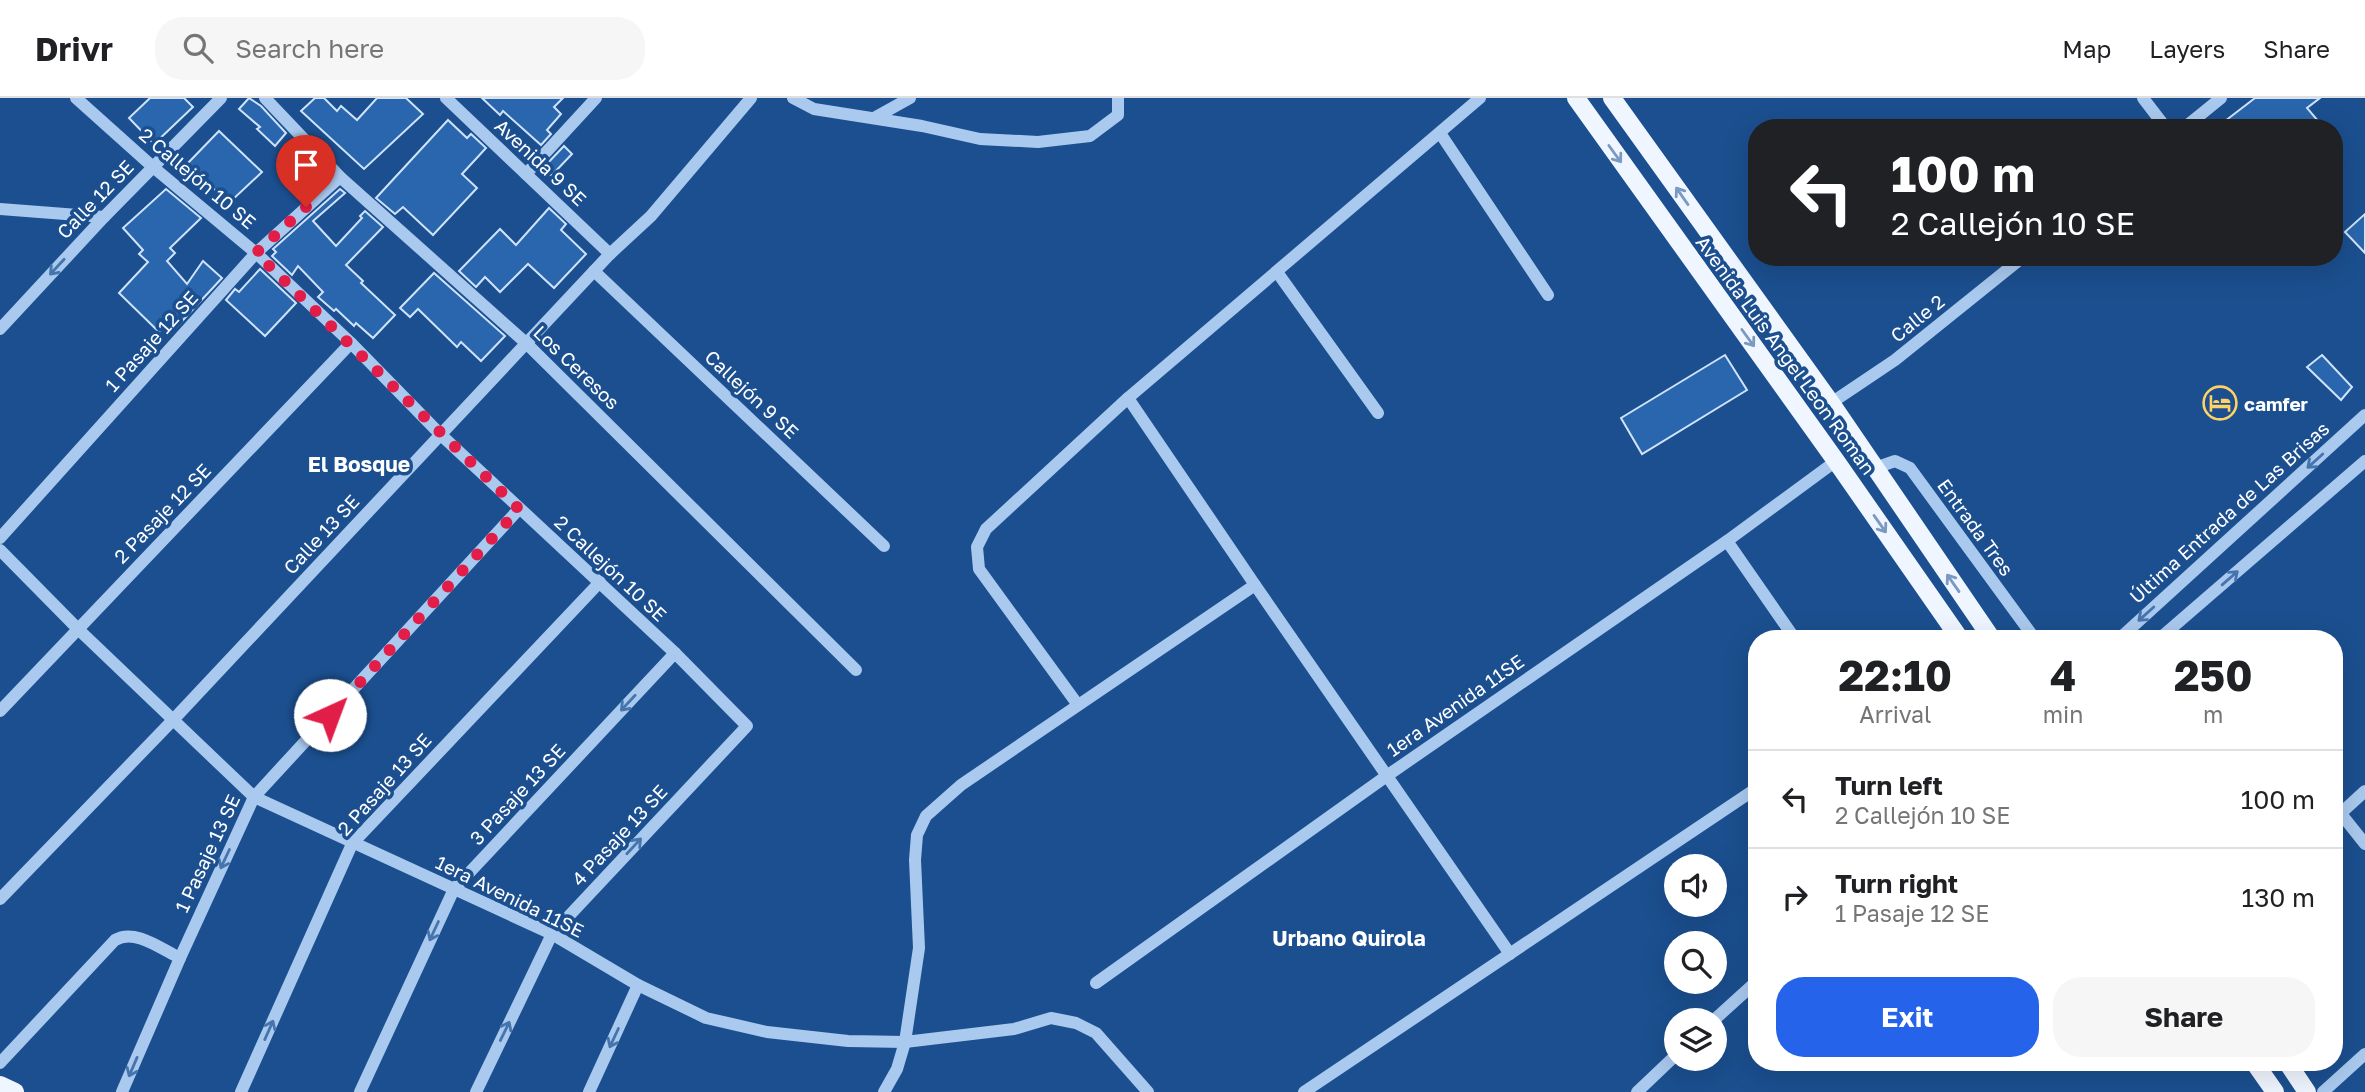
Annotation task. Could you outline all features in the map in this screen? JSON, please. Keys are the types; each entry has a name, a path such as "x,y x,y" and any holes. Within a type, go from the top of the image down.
{"main road":[{"name":"Avenida Luis Angel Leon Roman","path":"1576,98 1954,630"},
{"name":"Avenida Luis Angel Leon Roman","path":"1612,98 1831,403 1986,630"},
{"path":"2260,1071 2275,1092"},
{"path":"2293,1071 2307,1092"},
{"path":"0,1085 15,1092"}],"street":[{"name":"2 Callejón 10 SE","path":"76,98 256,253 351,343 440,434 675,653 747,726"},
{"name":"Calle 12 SE","path":"0,328 221,98"},
{"name":"Los Ceresos","path":"265,98 340,177 526,343 856,670"},
{"name":"Avenida 9 SE","path":"446,98 610,254"},
{"path":"526,174 596,98"},
{"name":"Calle 13 SE","path":"0,899 173,720 610,254 651,216 751,98"},
{"path":"793,98 814,109 980,138 1038,142 1090,136 1118,115 1118,98"},
{"path":"874,118 909,98"},
{"path":"1078,705 979,569 978,547 986,529 1128,398 1480,98"},
{"path":"2143,98 2159,119"},
{"path":"2195,119 2221,98"},
{"path":"1440,133 1548,295"},
{"name":"1 Pasaje 12 SE","path":"0,538 256,253 340,177"},
{"path":"0,209 104,217"},
{"name":"Calle 2","path":"1831,403 1895,360 2012,266"},
{"name":"Callejón 9 SE","path":"594,271 884,546"},
{"path":"1277,272 1378,413"},
{"name":"2 Pasaje 12 SE","path":"0,710 351,343"},
{"path":"1128,398 1510,954"},
{"name":"Última Entrada de Las Brisas","path":"2129,630 2365,415"},
{"name":"1era Avenida 11SE","path":"1096,984 1388,775 1727,541 1836,461"},
{"name":"Entrada Tres","path":"1875,468 1895,461 1910,468 2028,630"},
{"path":"2169,630 2365,461"},
{"name":"1 Pasaje 13 SE","path":"122,1092 254,797 519,509"},
{"path":"1727,541 1789,630"},
{"name":"1era Avenida 11SE","path":"0,550 78,629 254,797 552,934 638,985 706,1018 767,1032 848,1041 905,1042 1014,1029 1051,1018 1076,1023 1096,1033 1148,1092"},
{"name":"2 Pasaje 13 SE","path":"241,1092 352,844 600,582"},
{"path":"884,1092 897,1069 905,1042 919,948 915,860 917,835 926,816 961,785 1255,586"},
{"name":"3 Pasaje 13 SE","path":"360,1092 454,889 675,653"},
{"name":"4 Pasaje 13 SE","path":"476,1092 552,934 747,726"},
{"path":"2343,806 2365,791"},
{"path":"1304,1092 1748,794"},
{"path":"2343,815 2365,844"},
{"path":"0,1063 115,940 123,935 133,935 180,958"},
{"path":"589,1092 638,985"},
{"path":"1727,1008 1748,989"},
{"path":"2323,1092 2365,1054"},
{"path":"1637,1092 1664,1066"}],"building":[{"path":"150,98 184,98 193,107 154,144 129,118"},
{"path":"249,98 261,106 286,133 275,146 257,129 260,127 239,109"},
{"path":"315,98 324,98 337,111 341,106 357,120 377,98 406,98 423,114 364,169 301,111"},
{"path":"482,98 563,98 554,107 561,114 547,130 551,134 541,145 503,111 500,115"},
{"path":"2255,98 2320,98 2307,108 2316,119 2228,119"},
{"path":"448,120 467,138 471,134 486,148 462,174 477,188 433,235 403,207 395,214 376,198"},
{"path":"219,131 262,172 229,203 187,164"},
{"path":"564,146 572,154 551,176 543,168"},
{"path":"299,151 327,177 308,194 281,170"},
{"path":"166,189 201,218 170,248 175,253 167,261 187,284 203,261 222,278 171,333 165,326 159,332 119,293 148,262 139,254 143,250 123,228"},
{"path":"340,189 345,193 313,221 336,246 362,218 360,216 365,211 383,227 346,265 395,315 373,338 318,297 323,292 298,266 292,275 272,256 276,252 273,249"},
{"path":"549,208 566,224 561,230 586,254 554,288 528,264 500,292 485,277 476,287 459,271 500,229 516,245"},
{"path":"2365,214 2365,253 2345,232"},
{"path":"260,269 296,303 265,336 226,300 235,289 239,292"},
{"path":"434,273 505,336 481,361 461,342 457,347 418,309 410,317 400,308"},
{"path":"1725,355 1747,390 1642,454 1621,418"},
{"path":"2322,355 2352,387 2341,400 2307,367"}],"place":[{"name":"camfer","path":"2220,403"}],"district":[{"name":"El Bosque","path":"359,464"},
{"name":"Urbano Quirola","path":"1349,938"}],"route":[{"path":"306,207 256,253 519,509 330,715"}]}
